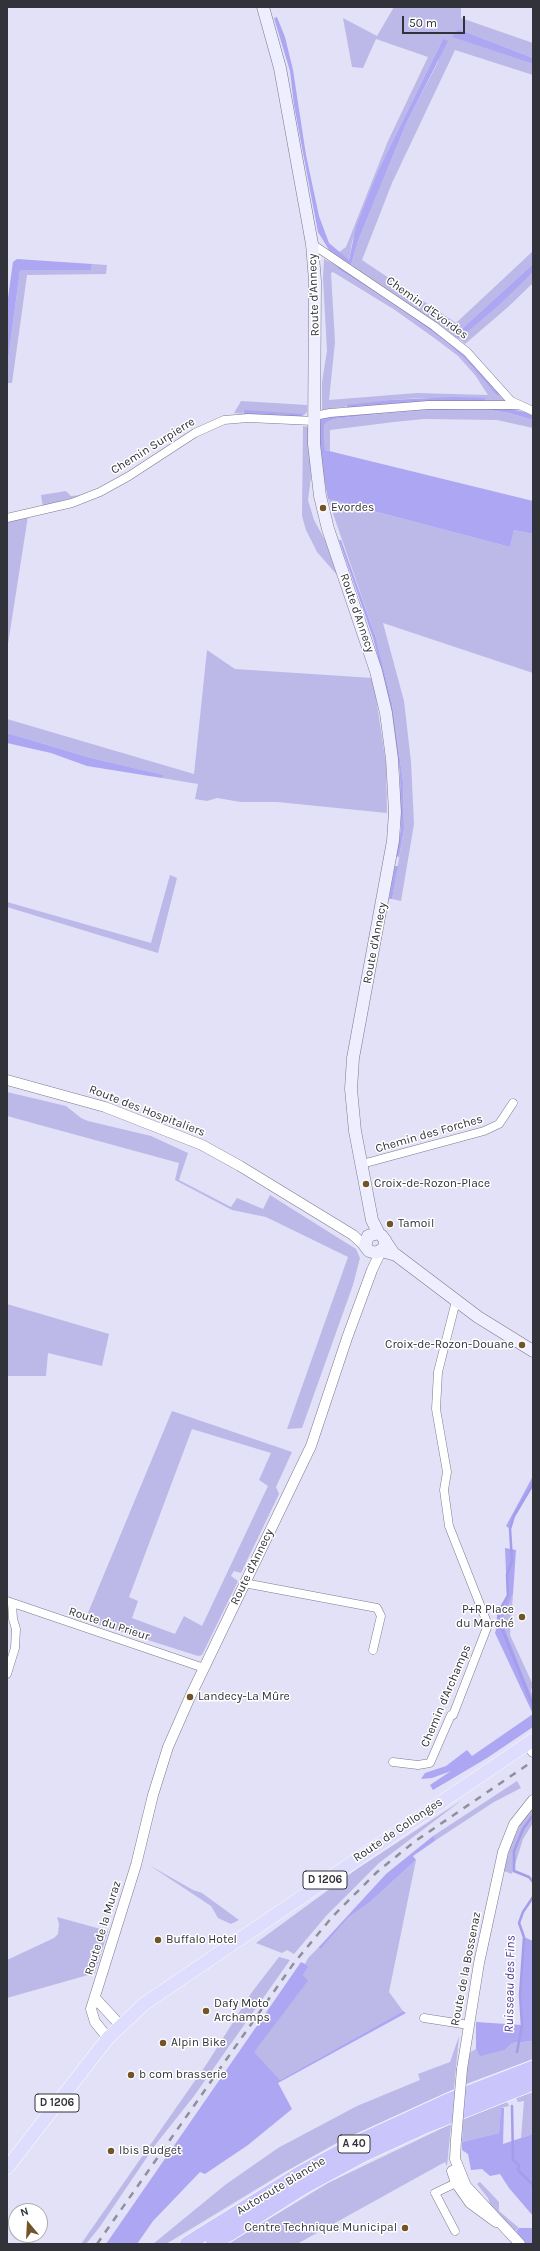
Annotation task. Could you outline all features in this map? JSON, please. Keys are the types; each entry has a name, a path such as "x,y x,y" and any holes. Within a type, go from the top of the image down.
{"highway":[{"name":"Autoroute Blanche","path":"187,2244 301,2173 361,2141 448,2101 533,2068"},
{"name":"Autoroute Blanche","path":"213,2244 303,2187 364,2154 427,2125 533,2083"}],"main road":[{"name":"Route d'Annecy","path":"263,7 282,74 312,244 315,281 314,418 316,474 322,508 369,648 381,692 390,744 395,792 393,841 351,1074 353,1117 375,1243"},
{"path":"375,1243 394,1254 507,1337 533,1351"},
{"name":"Route de Collonges","path":"7,2168 108,2038 120,2025 171,1984 531,1745"}],"street":[{"name":"Chemin d'Evordes","path":"312,244 410,308 467,352 506,396 517,406"},
{"name":"Chemin d'Evordes","path":"314,418 330,413 428,405 517,406 533,411"},
{"name":"Chemin Surpierre","path":"7,518 65,505 100,492 129,476 195,433 224,420 248,418 314,418"},
{"name":"Route des Hospitaliers","path":"7,1080 105,1107 202,1145 240,1166 353,1235 375,1243"},
{"name":"Chemin des Forches","path":"362,1164 484,1132 499,1124 513,1103"},
{"name":"Route d'Annecy","path":"136,1865 153,1795 166,1753 244,1583 311,1446 372,1270 375,1243"},
{"name":"Chemin d'Archamps","path":"393,1762 418,1765 430,1763 451,1714 453,1715 488,1625 449,1526 444,1490 447,1472 436,1409 438,1372 456,1300"},
{"path":"244,1583 377,1608 381,1616 373,1650"},
{"path":"7,1674 15,1648 16,1629 10,1602"},
{"name":"Route du Prieur","path":"10,1602 204,1668"},
{"name":"Route de la Bossenaz","path":"520,2244 507,2228 480,2211 459,2182 451,2165 455,2153 462,2069 468,2025 503,1852 514,1824 533,1800"},
{"name":"Route de la Muraz","path":"108,2038 95,2022 91,2014 91,2009 136,1865"},
{"path":"95,1998 120,2025"},
{"path":"424,2018 468,2025"},
{"path":"455,2231 435,2193 459,2182"}],"shaded area":[{"path":"394,7 461,7 461,18 533,43 533,58 458,29 453,37 533,64 533,75 455,50 392,183 362,260 456,323 533,251 533,264 454,336 351,265 358,241 406,124 438,62 443,39 378,171 352,242 349,260 338,253 346,247 388,141 428,57 376,39 363,68 352,67 343,18 377,36"},
{"path":"277,17 285,37 293,70 306,155 319,216 329,243 349,260 356,227 378,171 443,39 448,41 406,124 358,241 351,265 329,250 318,232 294,105 290,71 274,18"},
{"path":"458,29 533,58 533,64 452,37"},
{"path":"17,259 92,264 91,270 20,270 7,368 7,305 13,262"},
{"path":"324,259 338,266 338,269 394,304 447,343 466,360 497,396 500,394 507,403 485,401 486,398 420,398 390,400 322,410 322,382 327,351 323,278","holes":["333,272 395,310 458,356 475,375 488,395 417,393 329,400 335,342 331,273"]},
{"path":"92,264 107,265 106,274 27,275 12,383 7,383 7,368 20,270 91,270"},
{"path":"533,264 533,272 500,304 459,339 454,336"},
{"path":"338,266 428,325 468,358 500,394 497,396 466,360 447,343 394,304 338,269"},
{"path":"533,272 533,283 508,307 465,344 459,339"},
{"path":"453,397 486,398 485,401 400,403 347,408 347,405 390,400"},
{"path":"241,401 307,405 307,412 302,417 243,412 244,414 234,413"},
{"path":"412,407 503,407 533,414 533,420 509,413 482,409 405,411 334,419 327,422 324,426 325,450 533,501 533,534 514,530 510,547 328,499 321,462 319,428 321,419 324,417"},
{"path":"482,409 509,413 533,420 533,428 497,420 424,419 394,422 330,430 330,451 325,450 324,426 327,422 334,419 405,411"},
{"path":"244,410 302,414 302,417 244,414"},
{"path":"303,426 308,427 311,477 308,500 314,520 325,540 337,575 317,552 306,530 302,516"},
{"path":"66,491 71,496 82,495 43,507 41,495"},
{"path":"328,499 510,547 514,530 533,534 533,673 383,623 404,701 411,762 414,824 401,901 392,899 404,829 403,782 392,703 376,638"},
{"path":"28,516 8,644 7,644 7,521"},
{"path":"339,540 341,540 376,638 392,703 403,782 404,829 399,857 396,856 401,829 400,774 390,703 373,638"},
{"path":"207,650 235,669 373,678 386,764 387,813 277,802 241,802 217,798 207,801 195,799 198,784 162,778 162,775 91,758 7,733 7,719 194,774"},
{"path":"7,733 91,758 163,775 162,778 87,766 51,753 7,743"},
{"path":"395,866 398,866 392,899 389,899"},
{"path":"170,875 177,878 158,953 7,907 7,902 151,943"},
{"path":"7,1092 66,1106 81,1118 88,1121 151,1136 188,1153 179,1180 231,1207 237,1198 263,1209 270,1195 356,1249 360,1258 353,1285 302,1428 287,1429 348,1257 266,1217 232,1210 175,1180 179,1163 7,1116"},
{"path":"7,1304 109,1334 102,1366 48,1353 46,1376 7,1376"},
{"path":"172,1411 292,1452 276,1487 279,1494 241,1573 234,1571 231,1576 238,1581 202,1655 198,1656 85,1620","holes":["192,1429 271,1453 259,1480 268,1486 202,1626 184,1616 175,1634 132,1618 138,1601 129,1597"]},
{"path":"533,1476 533,1484 514,1516 510,1529 506,1526"},
{"path":"505,1548 516,1550 513,1594 502,1621 533,1700 533,1714 495,1633 497,1626 497,1611 507,1596"},
{"path":"513,1594 510,1635 533,1685 531,1690 533,1700 502,1621"},
{"path":"533,1714 533,1727 487,1758 433,1790 430,1785 451,1771 432,1778 421,1779 425,1773 446,1766 467,1750 472,1756"},
{"path":"517,1781 521,1788 494,1802 436,1840 433,1836"},
{"path":"462,1800 379,1863 326,1916 294,1954 287,1950 282,1953 256,1943 357,1869"},
{"path":"533,1807 533,1823 523,1839 512,1874 504,1871 511,1844 521,1823"},
{"path":"433,1836 436,1840 413,1856 416,1860 369,1903 349,1917 321,1949 318,1948 386,1874"},
{"path":"416,1860 389,1992 403,2011 280,2080 253,2052 307,1982 303,1975 309,1966 305,1964 308,1958 318,1948 321,1949 349,1917 369,1903"},
{"path":"149,1865 193,1890 202,1893 239,1920 231,1924 218,1918 211,1906"},
{"path":"57,1917 108,1931 95,1973 7,1998 7,1960 54,1938 58,1934 59,1924"},
{"path":"524,1937 533,1941 533,2041 512,2043 505,2050 480,2056 476,2049 476,2022 522,2025 520,1995"},
{"path":"279,1957 290,1960 194,2096 156,2144 99,2228 86,2244 81,2244 208,2062 252,1992"},
{"path":"301,1962 309,1966 303,1975 308,1981 254,2052 280,2080 403,2011 406,2013 278,2083 292,2109 248,2145 205,2174 200,2172 153,2221 137,2244 106,2244"},
{"path":"459,2036 454,2089 342,2140 283,2173 166,2244 153,2244 225,2185 278,2148 357,2106 420,2080 418,2074 450,2062"},
{"path":"533,2041 533,2059 466,2084 469,2053 476,2049 480,2055 505,2050 512,2043"},
{"path":"533,2092 533,2134 521,2138 524,2101 518,2102 516,2098"},
{"path":"507,2102 509,2106 501,2108 499,2133 462,2142 463,2119"},
{"path":"501,2108 504,2108 503,2144 533,2134 533,2216 509,2188 500,2174 490,2176 482,2169 471,2170 468,2154 462,2150 462,2142 499,2133"},
{"path":"451,2124 447,2166 445,2162 297,2244 228,2244 328,2183"},
{"path":"480,2182 499,2202 499,2211 519,2228 515,2231 492,2209 488,2198 477,2184"},
{"path":"519,2228 533,2228 533,2244 526,2244 516,2231"}],"waterway":[{"name":"Ruisseau des Fins","path":"533,1484 514,1516 510,1529 512,1561 507,1575 508,1595 499,1612 498,1619 533,1706"},
{"name":"Ruisseau des Fins","path":"533,1815 523,1829 514,1851 514,1871 529,1877 533,1882"},
{"name":"Ruisseau des Fins","path":"517,2052 522,2026 520,1995 524,1937 519,1923 523,1912 533,1897"},
{"path":"512,2106 513,2160 519,2165 518,2170 533,2185"}],"railway":[{"path":"97,2244 294,1963 333,1916 377,1872 414,1842 533,1761"}],"place":[{"name":"Evordes","path":"323,508"},
{"name":"Croix-de-Rozon-Place","path":"366,1184"},
{"name":"Tamoil","path":"390,1224"},
{"name":"Croix-de-Rozon-Douane","path":"522,1345"},
{"name":"P+R Place du Marché","path":"522,1617"},
{"name":"Landecy-La Mûre","path":"190,1697"},
{"name":"Buffalo Hotel","path":"158,1940"},
{"name":"Dafy Moto Archamps","path":"206,2011"},
{"name":"Alpin Bike","path":"163,2043"},
{"name":"b com brasserie","path":"131,2075"},
{"name":"Ibis Budget","path":"111,2151"},
{"name":"Centre Technique Municipal","path":"405,2228"}]}
